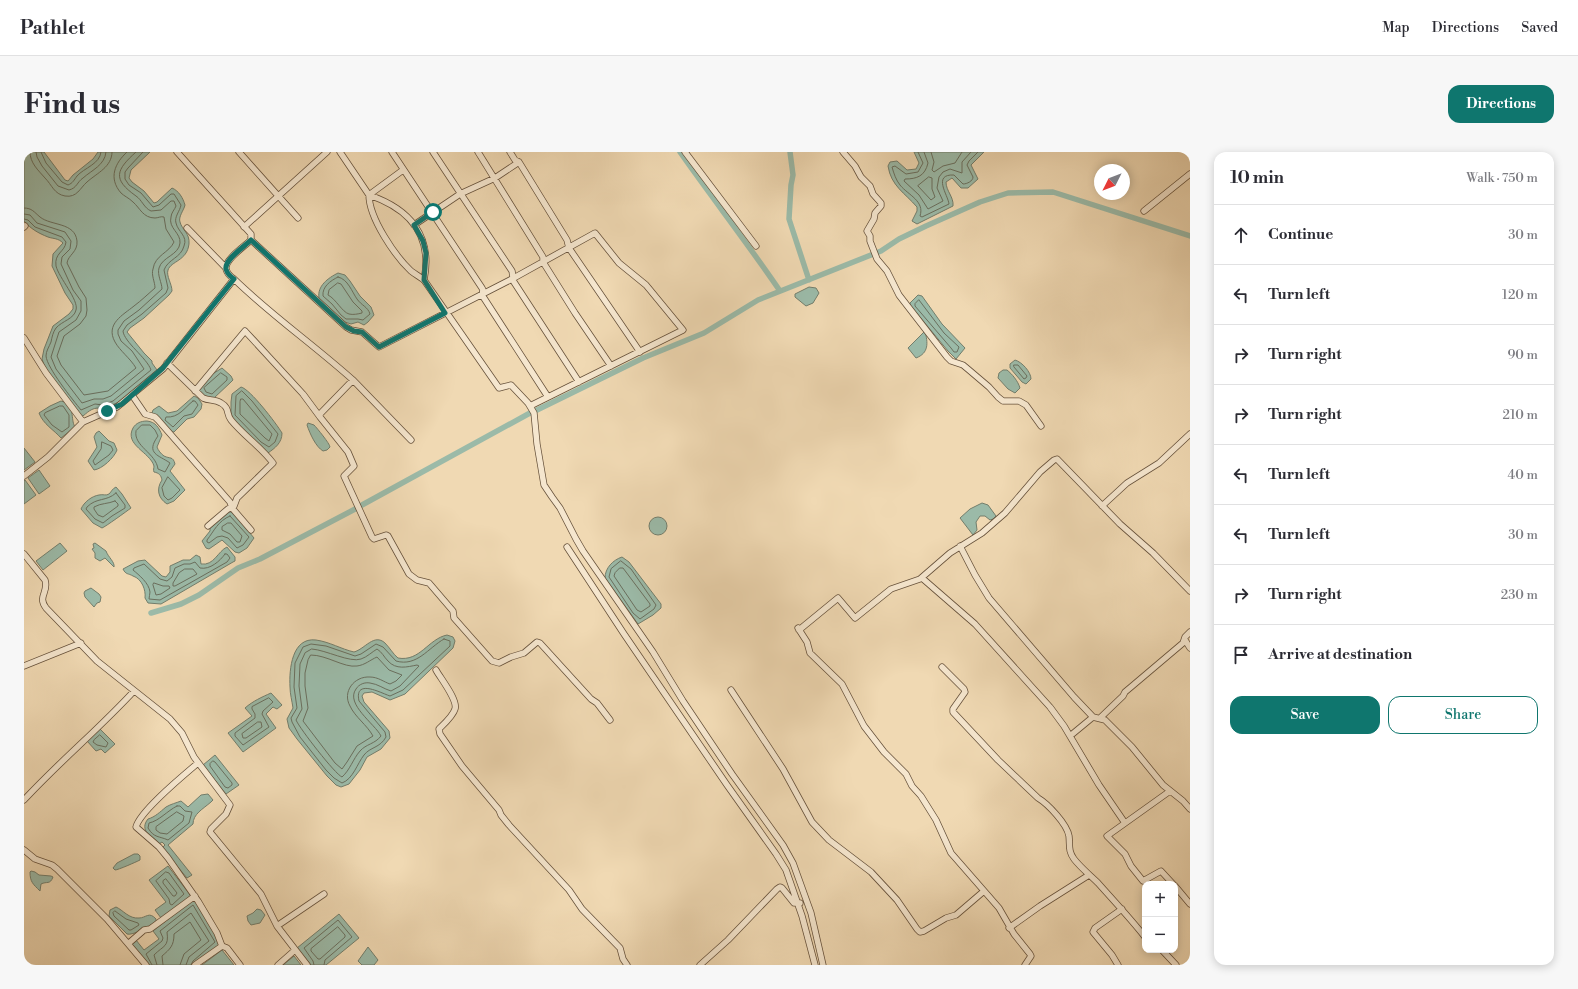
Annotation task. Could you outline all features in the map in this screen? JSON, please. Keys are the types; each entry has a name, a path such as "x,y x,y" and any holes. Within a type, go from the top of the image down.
{"street":[{"path":"177,152 251,234 251,240 346,327 354,331 362,332 379,347 482,295 594,233 619,263 646,285 684,330 530,406"},
{"path":"239,152 298,218"},
{"path":"244,227 326,152"},
{"path":"340,152 369,195 373,215 389,243 411,270 424,280 445,313 499,388 511,385 530,406 534,413 542,478 548,492 560,508 583,551 653,652 683,701 732,774 783,845 793,863 808,901 823,965"},
{"path":"392,152 482,288 482,295 548,397"},
{"path":"433,152 512,271 512,279 580,382"},
{"path":"478,152 543,257 543,262 574,313 611,366"},
{"path":"510,152 515,160 519,162 569,242 569,248 640,352"},
{"path":"685,152 756,246"},
{"path":"843,152 856,166 861,177 870,186 873,194 881,203 881,206 875,213 874,219 867,231 877,259 887,271 905,303 951,361 963,365 1003,401 1019,401 1026,405 1042,426"},
{"path":"414,225 460,194 495,178 519,162"},
{"path":"369,195 403,170"},
{"path":"1144,211 1190,174"},
{"path":"369,195 394,206 406,215 414,225 423,241 426,253 424,280"},
{"path":"187,228 226,268 234,279 262,305 295,330 353,380 411,440"},
{"path":"226,268 229,260 251,240"},
{"path":"24,476 48,458 83,422 117,408 168,363 234,279"},
{"path":"195,391 245,331 303,394 351,457 354,466 344,476 372,537 374,539 386,535 388,536 409,574 417,580 429,583 453,611 454,618 492,661 499,663 502,662 524,652 536,642 540,643 591,700 597,703 610,720"},
{"path":"24,338 46,373 83,422"},
{"path":"168,363 195,391 207,400 220,402 224,405 227,408 231,420 273,463 237,498 235,506 228,509 208,526"},
{"path":"320,417 320,414 353,380"},
{"path":"132,395 145,414 155,417 158,420 225,496 232,508 251,530"},
{"path":"1102,506 1128,483 1159,463 1190,434"},
{"path":"1025,965 1031,956 1010,928 999,908 951,853 936,820 921,796 912,786 906,774 884,752 864,726 842,684 810,653 807,642 798,629 838,598 855,618 891,589 915,582 922,578 950,553 982,533 998,520 1040,472 1057,459 1130,534 1153,553 1190,591"},
{"path":"567,546 624,634 776,854 791,881 807,931 815,965"},
{"path":"960,546 989,598 1074,697 1093,717 1105,720 1170,790 1190,809"},
{"path":"24,554 45,580 46,585 42,603 97,661 160,710 182,733 198,763 230,805 226,814 211,829 210,832 261,894 277,926 307,965"},
{"path":"922,578 984,634 1046,703 1064,726 1099,785 1125,822"},
{"path":"1100,718 1131,687 1185,640 1190,632"},
{"path":"1185,640 1190,648"},
{"path":"24,666 81,643"},
{"path":"942,667 964,689 965,692 953,712 998,760 1043,801 1062,822 1067,829 1070,852 1080,866 1122,909 1142,933"},
{"path":"436,670 448,688 455,705 455,709 452,714 439,729 440,734 462,766 499,810 509,825 569,890 577,904 601,931 620,948 623,959 627,965"},
{"path":"731,690 783,769 812,822 829,840 871,872 898,900 920,932 946,918 956,915 984,891"},
{"path":"24,800 53,770 117,710 134,691"},
{"path":"1070,736 1093,717"},
{"path":"198,763 155,803 140,820 136,828 159,847 195,896 217,933 222,946 227,948 240,965"},
{"path":"1144,881 1140,879 1125,854 1108,836 1170,790"},
{"path":"24,850 35,859 52,865 107,918 146,965"},
{"path":"1146,881 1161,872 1170,881"},
{"path":"1010,928 1040,906 1089,875"},
{"path":"700,965 728,940 777,888 782,888 794,903 808,901"},
{"path":"1178,890 1190,904"},
{"path":"277,926 324,894"},
{"path":"129,944 144,930 150,929 195,896"},
{"path":"1118,965 1112,955 1093,932 1095,928 1122,909"},
{"path":"195,965 222,946"},
{"path":"278,965 294,950"},
{"path":"1165,953 1176,965"}],"water":[{"path":"24,152 44,152 65,180 68,181 73,175 93,159 98,152 150,152 131,170 129,178 144,191 154,203 172,188 177,191 185,205 180,216 180,220 181,225 187,234 189,244 188,250 185,254 168,270 172,291 127,332 152,361 157,370 119,402 103,409 97,408 87,412 83,416 80,415 46,370 42,359 44,349 53,326 69,314 73,309 73,305 65,293 52,266 53,254 63,243 58,239 48,237 38,232 24,221"},
{"path":"914,152 984,152 971,165 978,179 968,188 961,188 952,178 946,182 953,206 917,224 912,221 917,211 917,207 895,184 888,166 890,162 897,161 907,170 916,169 919,163"},
{"path":"338,273 345,275 360,296 371,307 374,315 364,325 358,322 351,324 345,322 319,298 321,286"},
{"path":"809,287 816,288 819,293 813,303 806,306 795,297 795,294"},
{"path":"918,295 922,296 942,324 965,348 956,359 910,305 910,303"},
{"path":"925,331 927,343 925,350 916,358 908,348"},
{"path":"1015,360 1028,370 1031,376 1031,379 1026,384 1022,382 1010,368 1010,364"},
{"path":"222,368 231,376 233,380 214,398 210,398 202,394 199,390 211,375"},
{"path":"1003,370 1007,370 1018,383 1020,388 1015,393 1008,389 998,378 999,373"},
{"path":"241,387 256,400 282,433 282,437 276,447 268,453 235,422 231,416 232,394"},
{"path":"194,396 198,398 202,404 201,409 194,417 187,419 174,432 171,432 152,413 153,410 159,406 168,413 177,411"},
{"path":"61,401 66,403 71,409 75,427 61,438 46,424 39,413"},
{"path":"143,421 155,424 160,430 162,435 157,448 164,456 173,460 175,464 170,471 185,490 174,501 167,504 164,502 159,493 159,487 162,480 161,477 154,472 152,461 132,439 131,434 134,426"},
{"path":"308,423 314,425 326,440 330,447 327,450 323,451 320,449 308,429"},
{"path":"99,431 109,441 114,443 117,450 107,463 101,468 94,470 88,461 97,447 94,437"},
{"path":"24,448 35,462 24,470"},
{"path":"39,470 50,486 39,494 28,478"},
{"path":"25,480 36,495 24,504 24,481"},
{"path":"116,487 131,508 102,528 93,523 81,509 91,498 99,495 108,495"},
{"path":"982,503 988,505 996,516 990,520 985,516 980,516 976,522 977,530 973,535 960,518 970,509"},
{"path":"228,512 235,515 254,538 247,548 239,553 235,552 222,540 209,549 206,548 202,541 210,531 210,528"},
{"path":"658,517 664,520 667,526 664,532 658,535 652,532 649,526 652,520"},
{"path":"60,543 67,551 43,570 36,561"},
{"path":"95,543 106,551 114,567 105,558 100,561 95,558 95,553 92,549 94,548 93,544"},
{"path":"227,547 235,557 235,561 161,604 148,603 145,598 144,588 141,582 136,577 126,573 123,569 138,561 145,560 162,576 166,577 170,572 170,566 183,560 190,560 196,555 200,557 201,564 209,563"},
{"path":"622,557 629,562 661,604 661,608 653,615 638,624 605,578 606,571 610,565"},
{"path":"91,588 101,597 100,602 94,607 85,597 84,593"},
{"path":"447,635 453,637 455,641 453,648 405,694 390,700 372,692 364,693 362,696 364,702 389,731 390,738 381,749 367,757 360,770 349,784 341,787 336,785 327,776 289,728 287,719 293,708 290,690 290,672 291,663 297,649 308,640 316,640 354,652 373,641 381,640 398,658 406,658 418,654 440,637"},
{"path":"271,693 282,705 277,709 273,707 266,714 276,728 243,752 228,733 252,716 245,708 254,701"},
{"path":"100,729 115,744 105,753 101,749 96,751 87,741"},
{"path":"215,755 239,785 226,794 203,765"},
{"path":"208,794 213,800 197,814 193,820 193,824 168,845 192,875 187,878 162,848 165,845 162,842 159,844 147,833 145,830 146,823 148,819 155,816 170,805 181,801 188,807 201,795"},
{"path":"134,854 138,854 140,856 140,860 117,870 113,868 117,863"},
{"path":"168,866 191,896 161,918 155,910 166,902 149,880"},
{"path":"31,871 39,875 53,877 49,882 41,884 40,891 31,881"},
{"path":"194,899 218,937 219,945 193,965 149,965 132,944 136,940 144,950 159,939 153,931"},
{"path":"116,907 132,917 141,918 151,915 156,919 156,921 142,930 133,934 127,934 109,916 110,910"},
{"path":"257,909 261,910 265,915 260,923 251,925 247,916"},
{"path":"339,914 359,938 326,965 311,965 297,948"},
{"path":"368,947 378,960 374,965 362,965 358,961"},
{"path":"222,950 234,965 202,965"},
{"path":"294,956 301,965 283,965"}],"waterway":[{"path":"680,152 780,291"},
{"path":"790,152 793,175 789,219 809,280"},
{"path":"537,410 643,358 704,333 758,300 881,251 899,239 926,226 980,202 1008,193 1053,192 1190,236"},
{"path":"362,505 530,413"},
{"path":"151,613 181,604 199,595 238,568 260,559 357,508"}],"route":[{"path":"107,411 117,408 168,363 234,279 226,271 227,262 251,240 346,327 350,330 362,332 379,347 445,313 424,280 426,253 423,241 414,225 433,212"}]}
